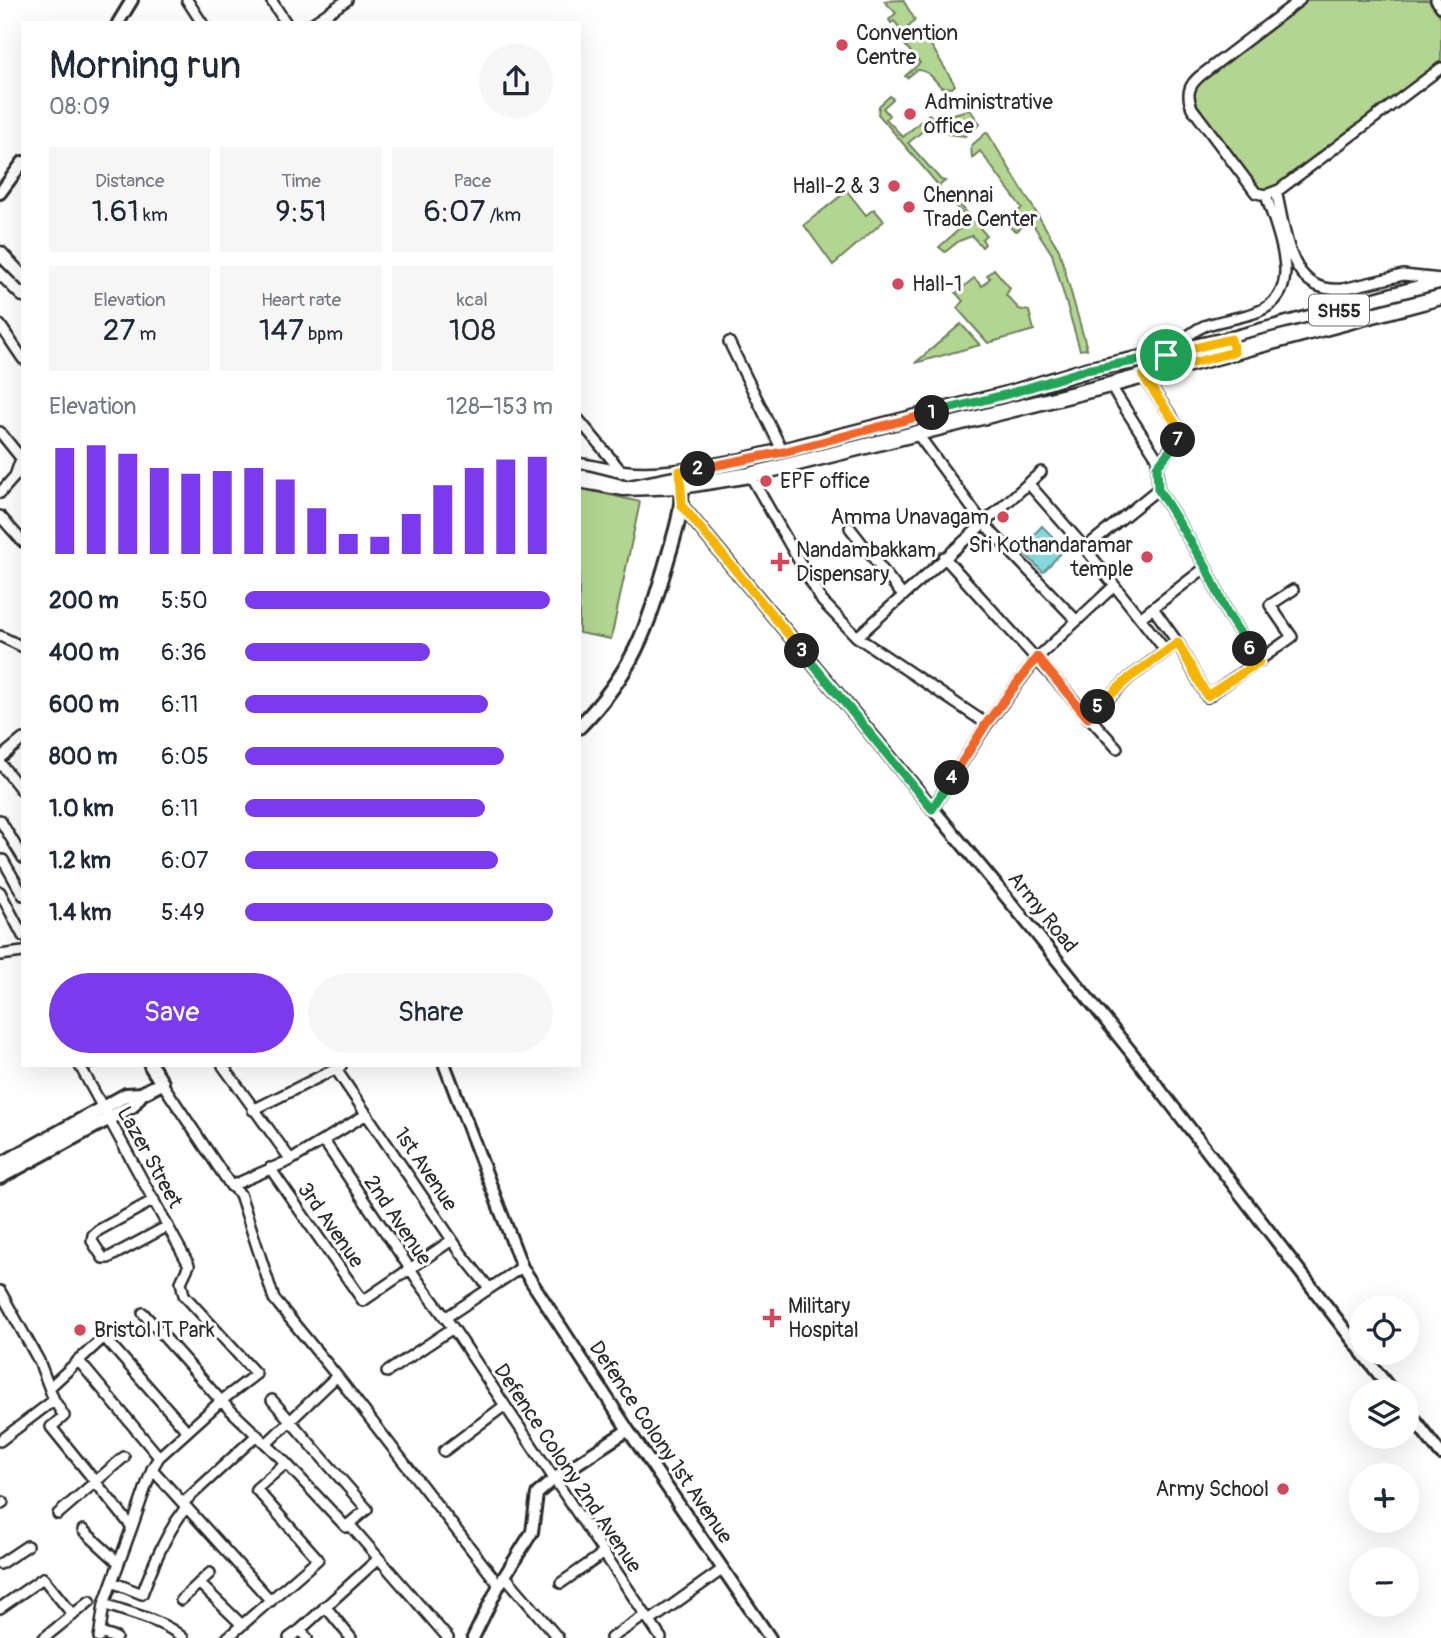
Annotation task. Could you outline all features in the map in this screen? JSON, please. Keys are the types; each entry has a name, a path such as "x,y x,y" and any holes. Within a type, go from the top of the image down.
{"main road":[{"path":"0,254 21,277"},
{"path":"0,271 21,292"},
{"name":"SH55","path":"581,480 624,488 681,478 783,452 810,452 916,432 1143,376 1232,345 1441,281"},
{"name":"SH55","path":"581,466 623,474 681,478 750,475 810,452 1086,370 1232,345 1441,297"},
{"path":"581,725 611,692 635,653 656,602 682,506 681,478"},
{"path":"0,1165 106,1113 132,1106 141,1094 162,1083 152,1067"},
{"path":"0,1177 106,1113"}],"street":[{"path":"119,21 132,0"},
{"path":"187,0 201,21"},
{"path":"271,0 285,21"},
{"path":"316,21 347,0"},
{"path":"1300,0 1200,76 1189,90 1189,102 1203,124 1252,189 1260,195 1276,191 1441,68"},
{"path":"1436,0 1441,7"},
{"path":"0,192 21,165"},
{"path":"1276,191 1296,266 1304,278 1315,287 1343,289 1403,275 1441,281"},
{"path":"1166,355 1202,327 1262,311 1275,302 1285,268 1266,195"},
{"path":"0,325 21,356"},
{"path":"729,342 783,452"},
{"path":"1143,376 1181,434 1157,467"},
{"path":"1110,385 1157,458 1158,489 1206,567 1228,615 1259,662"},
{"path":"581,422 623,474"},
{"path":"0,432 21,454"},
{"path":"916,432 983,523 1076,620"},
{"path":"1,491 15,476 21,458"},
{"path":"857,637 1041,472"},
{"path":"750,475 822,601 857,637 986,724"},
{"path":"1028,483 1085,548 1166,651"},
{"path":"1085,548 1158,489"},
{"name":"Army Road","path":"682,506 1021,915 1131,1052 1349,1335"},
{"path":"0,516 21,538"},
{"path":"850,528 903,596"},
{"path":"944,558 1037,657 1117,748"},
{"path":"1140,618 1206,567"},
{"path":"932,809 986,724 1037,657 1114,586"},
{"path":"1153,608 1178,643 1207,696 1292,637 1270,605 1293,590"},
{"path":"0,636 21,646"},
{"path":"1088,718 1129,678 1178,643"},
{"path":"21,741 0,760 21,789"},
{"path":"0,820 21,854 1,861 21,892"},
{"path":"0,892 21,932"},
{"path":"0,954 21,952"},
{"name":"Lazer Street","path":"81,1067 189,1265 181,1282 184,1295 256,1374 221,1401"},
{"path":"224,1067 291,1160"},
{"path":"253,1110 338,1067"},
{"name":"1st Avenue","path":"338,1067 452,1240 489,1288"},
{"name":"Defence Colony 1st Avenue","path":"445,1067 522,1267 628,1430 770,1638"},
{"path":"162,1083 231,1186 240,1194 274,1299 502,1581 558,1638"},
{"path":"231,1186 291,1160 367,1114"},
{"name":"2nd Avenue","path":"324,1141 445,1318"},
{"name":"3rd Avenue","path":"270,1168 363,1301 410,1268"},
{"path":"153,1200 99,1230 93,1235 92,1241 103,1258 108,1258 168,1226"},
{"path":"410,1268 452,1240"},
{"path":"445,1318 522,1267"},
{"path":"0,1291 4,1306 39,1361 54,1400 64,1416 51,1427 132,1527"},
{"path":"143,1313 221,1401 286,1463 346,1527 367,1509 272,1400"},
{"name":"Defence Colony 2nd Avenue","path":"445,1318 661,1638"},
{"path":"387,1372 453,1328"},
{"path":"50,1387 104,1337 187,1431"},
{"path":"78,1360 159,1457"},
{"name":"Army Road","path":"1372,1365 1383,1379"},
{"path":"266,1444 337,1376"},
{"path":"0,1441 54,1400"},
{"path":"116,1638 99,1635 104,1604 152,1468 159,1457 221,1401"},
{"path":"444,1451 504,1406"},
{"path":"1419,1426 1441,1454"},
{"path":"473,1638 502,1581 532,1532 537,1494 555,1478 628,1430"},
{"path":"112,1582 142,1594 156,1556 185,1505 257,1435"},
{"path":"58,1514 124,1457"},
{"path":"227,1638 318,1559 256,1489 286,1463"},
{"path":"152,1468 271,1601"},
{"path":"349,1524 448,1638"},
{"path":"83,1530 119,1563"},
{"path":"0,1564 27,1546"},
{"path":"561,1583 604,1553"},
{"path":"289,1638 303,1634 325,1606 378,1559"},
{"path":"611,1638 648,1618 723,1569"},
{"path":"181,1600 210,1573"},
{"path":"0,1608 43,1577 73,1615"},
{"path":"199,1583 242,1626"},
{"path":"44,1638 90,1601"},
{"path":"104,1604 162,1624 175,1630 183,1638"},
{"path":"325,1606 351,1638"}],"green space":[{"path":"903,0 915,20 902,34 894,21 891,23 889,20 896,13 884,1"},
{"path":"1307,0 1428,0 1441,17 1441,62 1283,181 1273,187 1261,189 1252,182 1196,105 1193,90 1200,80"},
{"path":"922,30 955,85 952,88 941,87 921,70 907,78 905,76 920,63 905,45"},
{"path":"890,96 893,99 883,108 889,115 886,119 903,137 929,114 932,117 930,125 908,143 941,180 945,181 939,186 878,114 879,106"},
{"path":"968,110 980,124 965,136 948,134 940,125 953,114"},
{"path":"987,132 1059,250 1087,349 1080,350 1052,254 1030,220 1017,231 1008,224 1008,220 1022,208 980,151 972,158 971,146"},
{"path":"847,191 866,215 874,209 884,221 833,265 804,225"},
{"path":"956,200 986,235 982,239 985,244 982,247 972,236 959,241 945,252 939,247 969,221 953,203"},
{"path":"994,269 1010,288 1006,295 1019,309 1029,311 1034,330 988,343 957,308 963,301 956,293 974,278 982,286 990,278 987,275"},
{"path":"961,324 980,345 915,363"},
{"path":"581,488 640,502 611,639 581,633"}],"water":[{"path":"1042,526 1065,549 1043,572 1020,549"}],"railway":[{"path":"0,264 21,285"},
{"path":"581,468 627,480 904,425 1441,289"}],"place":[{"name":"Convention Centre","path":"842,45"},
{"name":"Administrative office","path":"910,114"},
{"name":"Hall-2 & 3","path":"894,186"},
{"name":"Chennai Trade Center","path":"909,207"},
{"name":"Hall-1","path":"898,284"},
{"name":"EPF office","path":"766,481"},
{"name":"Amma Unavagam","path":"1003,517"},
{"name":"Sri Kothandaramar temple","path":"1147,557"},
{"name":"Nandambakkam Dispensary","path":"780,562"},
{"name":"Military Hospital","path":"772,1318"},
{"name":"Bristol IT Park","path":"80,1330"},
{"name":"Army School","path":"1283,1489"}],"route":[{"path":"1231,339 1234,352 1143,376 1166,407 1181,434 1157,467 1158,489 1206,567 1228,615 1259,662 1207,696 1178,643 1129,678 1088,718 1037,657 986,724 932,809 682,506 680,471 783,452 1008,394 1086,370 1166,355 1231,339"}]}
